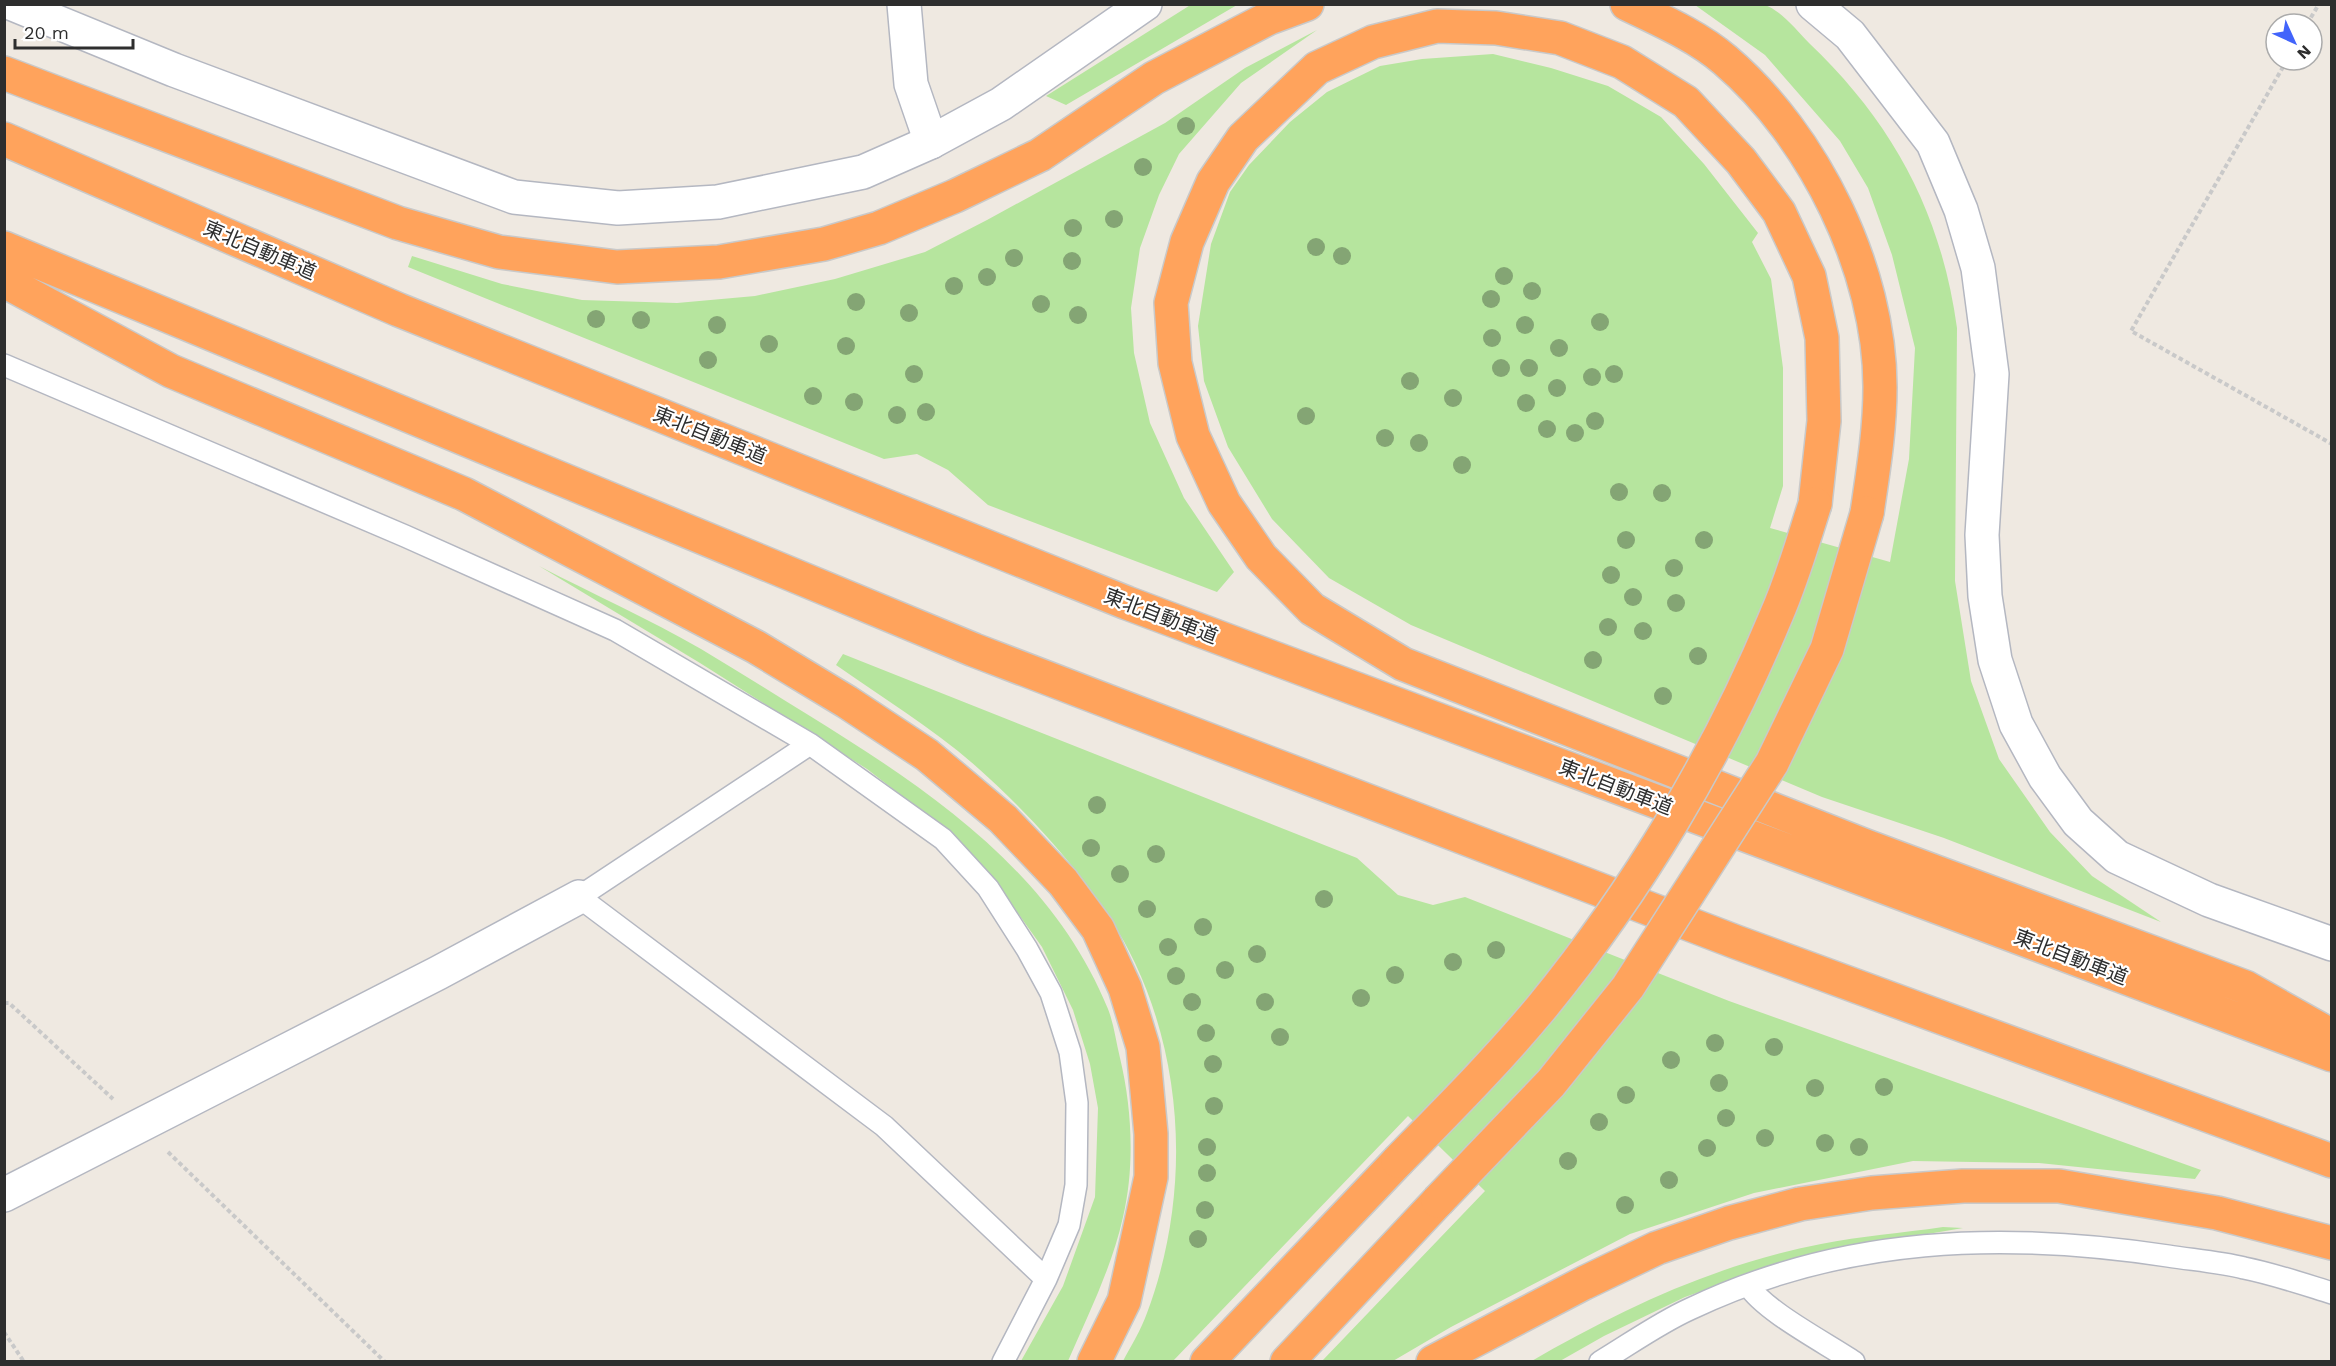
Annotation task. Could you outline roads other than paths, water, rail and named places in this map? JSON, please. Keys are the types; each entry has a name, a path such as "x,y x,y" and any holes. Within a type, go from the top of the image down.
{"highway":[{"path":"4,73 398,223 499,252 617,267 719,262 824,244 879,228 955,196 1040,154 1154,78 1269,18 1307,4"},
{"path":"1287,1362 1551,1083 1628,987 1772,763 1827,649 1867,513 1878,441 1880,386 1870,300 1849,240 1812,161 1761,96 1724,60 1670,25 1626,4"},
{"path":"1207,1362 1482,1075 1540,1008 1597,935 1666,832 1745,686 1777,614 1815,504 1824,422 1821,338 1809,276 1779,212 1741,161 1686,102 1622,62 1560,38 1496,28 1437,26 1373,42 1317,68 1243,138 1213,182 1188,242 1171,303 1175,363 1193,436 1224,502 1262,557 1312,609 1403,664 1866,846 2245,987 2331,1036"},
{"name":"東北自動車道","path":"4,139 399,310 1127,603 2331,1055"},
{"path":"4,248 974,650 1736,942 2331,1161"},
{"path":"4,281 171,371 464,494 756,647 847,702 927,755 1003,819 1064,882 1098,928 1125,988 1143,1047 1149,1088 1151,1177 1124,1300 1094,1362"},
{"path":"1433,1362 1658,1248 1729,1223 1800,1204 1872,1193 1963,1186 2059,1186 2217,1213 2331,1243"}],"street":[{"path":"13,4 174,70 514,197 618,208 718,202 863,172 931,142 1001,104 1145,4"},
{"path":"904,4 911,84 931,142"},
{"path":"1813,4 1850,35 1933,143 1961,210 1978,268 1992,374 1982,535 1985,596 1995,660 2016,724 2035,759 2078,822 2117,857 2209,900 2331,944"},
{"path":"4,1195 579,897"}],"lane":[{"path":"4,365 405,536 615,630 810,744 943,839 988,888 1027,949 1051,993 1070,1052 1077,1103 1076,1185 1069,1225 1046,1280 1003,1362"},
{"path":"810,744 579,897 885,1126 1046,1280"},
{"path":"1600,1362 1689,1309 1748,1285 1784,1272 1902,1246 2003,1241 2094,1245 2245,1268 2331,1293"},
{"path":"1748,1285 1754,1294 1779,1313 1854,1362"}]}
